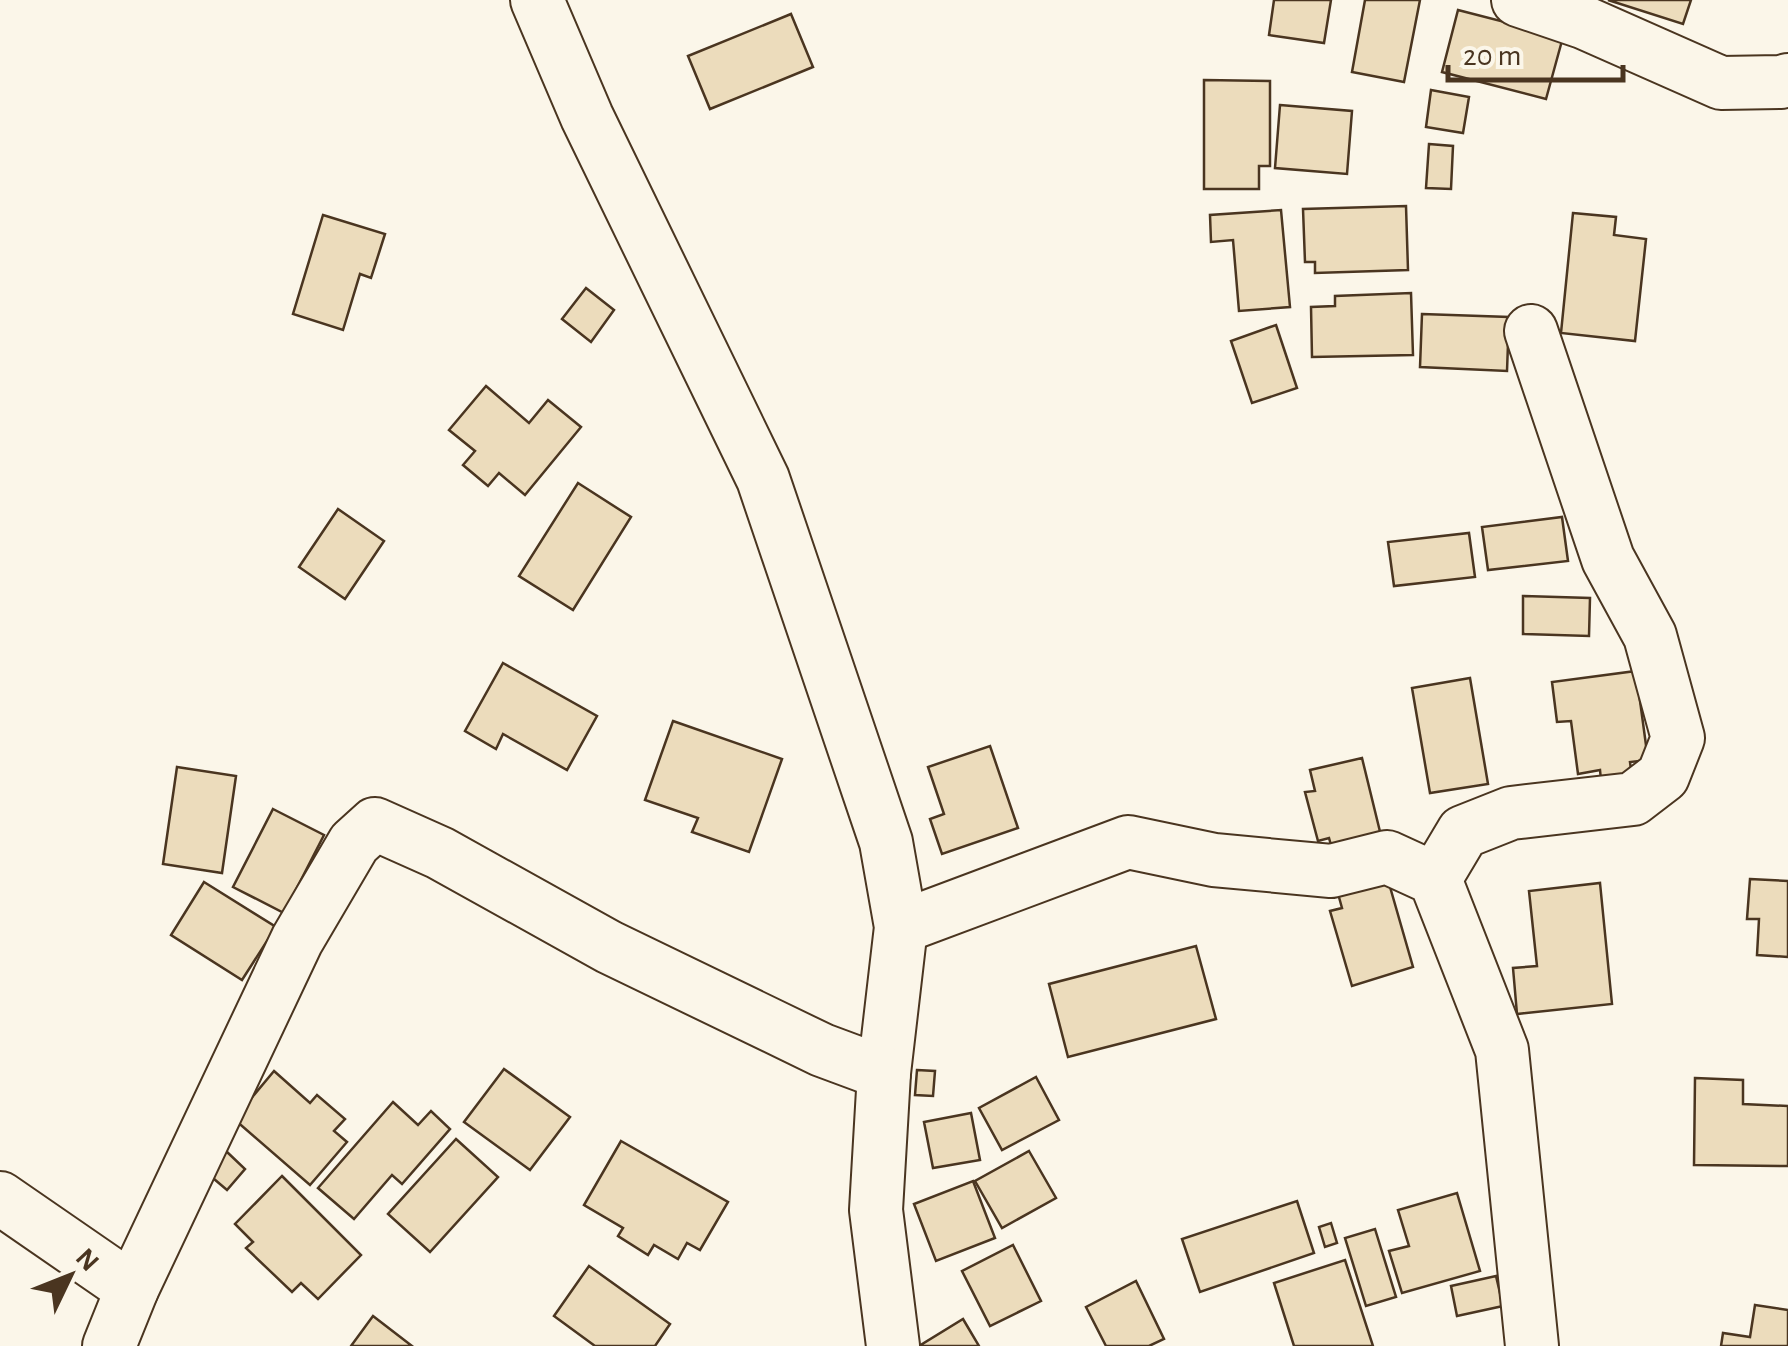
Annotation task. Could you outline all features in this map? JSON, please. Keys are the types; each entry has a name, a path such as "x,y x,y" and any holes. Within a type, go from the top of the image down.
{"street":[{"path":"537,0 587,117 764,479 886,842 901,928 884,1073 876,1210 893,1346"},
{"path":"1518,0 1583,22 1721,83 1788,80"},
{"path":"1435,879 1463,832 1512,813 1633,799 1663,776 1678,738 1650,636 1608,559 1530,331"},
{"path":"109,1346 132,1289 297,940 354,844 375,824 440,853 609,947 822,1050 884,1073"},
{"path":"901,928 1128,842 1214,860 1330,870 1386,857 1435,879 1502,1050 1532,1346"},
{"path":"0,1198 132,1289"}],"building":[{"path":"1274,0 1331,0 1324,43 1269,35"},
{"path":"1365,0 1420,0 1404,82 1352,72"},
{"path":"1608,0 1691,0 1683,24"},
{"path":"1458,10 1563,37 1546,99 1442,72"},
{"path":"791,14 813,67 710,109 688,56"},
{"path":"1204,80 1270,81 1270,166 1259,166 1259,189 1204,189"},
{"path":"1431,90 1469,97 1463,133 1426,127"},
{"path":"1280,105 1352,111 1347,174 1275,168"},
{"path":"1429,144 1453,146 1451,189 1426,188"},
{"path":"1406,206 1408,270 1315,273 1315,262 1305,262 1303,209"},
{"path":"1281,210 1290,307 1239,311 1233,240 1211,242 1210,215"},
{"path":"1573,213 1616,217 1614,235 1646,239 1635,341 1561,333"},
{"path":"323,215 385,234 371,278 360,274 343,330 293,314"},
{"path":"586,288 614,310 591,342 562,319"},
{"path":"1411,293 1413,355 1312,357 1311,307 1335,306 1335,296"},
{"path":"1422,314 1509,317 1507,371 1420,367"},
{"path":"1276,325 1297,388 1252,403 1231,341"},
{"path":"486,386 529,423 548,400 581,427 525,495 499,473 488,486 463,465 475,451 449,430"},
{"path":"578,483 631,517 573,610 519,576"},
{"path":"338,509 384,541 345,599 299,567"},
{"path":"1562,517 1568,561 1488,570 1482,527"},
{"path":"1469,533 1475,577 1394,586 1388,542"},
{"path":"1523,596 1590,598 1589,636 1523,634"},
{"path":"503,663 597,716 567,770 503,734 496,749 465,731"},
{"path":"1636,671 1648,760 1630,762 1633,785 1602,790 1600,770 1578,774 1571,721 1557,722 1552,682"},
{"path":"1470,678 1488,784 1430,793 1412,688"},
{"path":"673,721 782,759 749,852 692,832 698,818 645,800"},
{"path":"990,746 1018,828 942,854 930,819 944,814 928,767"},
{"path":"1362,758 1384,848 1335,859 1329,838 1318,841 1305,792 1315,791 1310,770"},
{"path":"177,767 236,776 222,873 163,864"},
{"path":"273,809 324,835 284,913 233,887"},
{"path":"1384,866 1413,967 1352,986 1330,911 1342,908 1334,879"},
{"path":"1750,879 1788,881 1788,957 1757,955 1759,919 1747,919"},
{"path":"204,882 276,927 242,980 171,935"},
{"path":"1600,883 1612,1004 1517,1014 1513,968 1537,966 1529,891"},
{"path":"1196,946 1216,1019 1068,1057 1049,984"},
{"path":"504,1069 570,1117 530,1170 464,1122"},
{"path":"917,1070 935,1071 933,1096 915,1095"},
{"path":"274,1071 310,1103 317,1095 345,1119 334,1131 347,1142 310,1185 234,1119"},
{"path":"1036,1077 1059,1120 1002,1150 979,1108"},
{"path":"1695,1078 1743,1080 1743,1104 1788,1106 1788,1166 1694,1165"},
{"path":"393,1102 418,1125 431,1111 450,1129 402,1184 392,1175 354,1219 318,1188"},
{"path":"971,1113 980,1160 933,1168 924,1122"},
{"path":"456,1139 498,1177 430,1252 388,1214"},
{"path":"621,1141 728,1202 700,1250 687,1243 678,1259 654,1245 648,1255 618,1236 623,1228 584,1205"},
{"path":"226,1151 245,1169 227,1190 207,1173"},
{"path":"1029,1151 1056,1198 1002,1228 975,1181"},
{"path":"282,1176 361,1255 318,1299 301,1283 292,1292 246,1248 253,1242 235,1224"},
{"path":"973,1181 995,1238 936,1261 914,1204"},
{"path":"1457,1193 1480,1271 1402,1293 1389,1251 1409,1246 1398,1210"},
{"path":"1297,1201 1314,1253 1200,1292 1182,1239"},
{"path":"1331,1223 1337,1243 1325,1247 1319,1227"},
{"path":"1375,1229 1396,1297 1366,1306 1345,1238"},
{"path":"1013,1245 1041,1301 990,1326 962,1271"},
{"path":"1345,1260 1373,1346 1294,1346 1274,1283"},
{"path":"589,1266 670,1324 655,1346 595,1346 554,1316"},
{"path":"1496,1276 1503,1306 1457,1316 1451,1286"},
{"path":"1136,1281 1164,1339 1149,1346 1106,1346 1086,1307"},
{"path":"1755,1305 1788,1310 1788,1346 1721,1346 1723,1333 1750,1337"},
{"path":"373,1316 412,1346 351,1346"},
{"path":"963,1319 979,1346 919,1346"}]}
